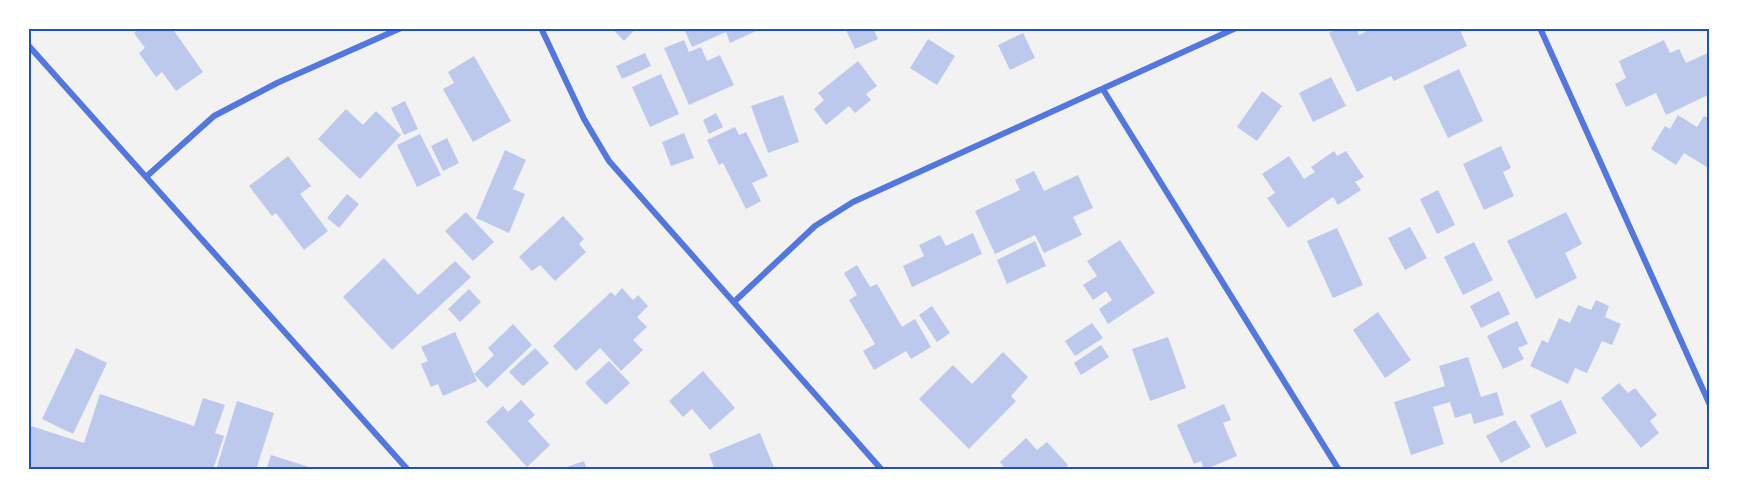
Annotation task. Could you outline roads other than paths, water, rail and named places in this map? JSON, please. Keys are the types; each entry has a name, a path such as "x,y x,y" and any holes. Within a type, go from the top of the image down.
{"street":[{"path":"147,176 214,116 277,82 401,28"},
{"path":"541,28 584,119 609,161 640,199 735,301 882,470"},
{"path":"735,301 815,226 853,202 1104,91 1236,28"},
{"path":"1540,28 1710,405"},
{"path":"28,45 408,470"},
{"path":"1104,91 1339,470"}]}
